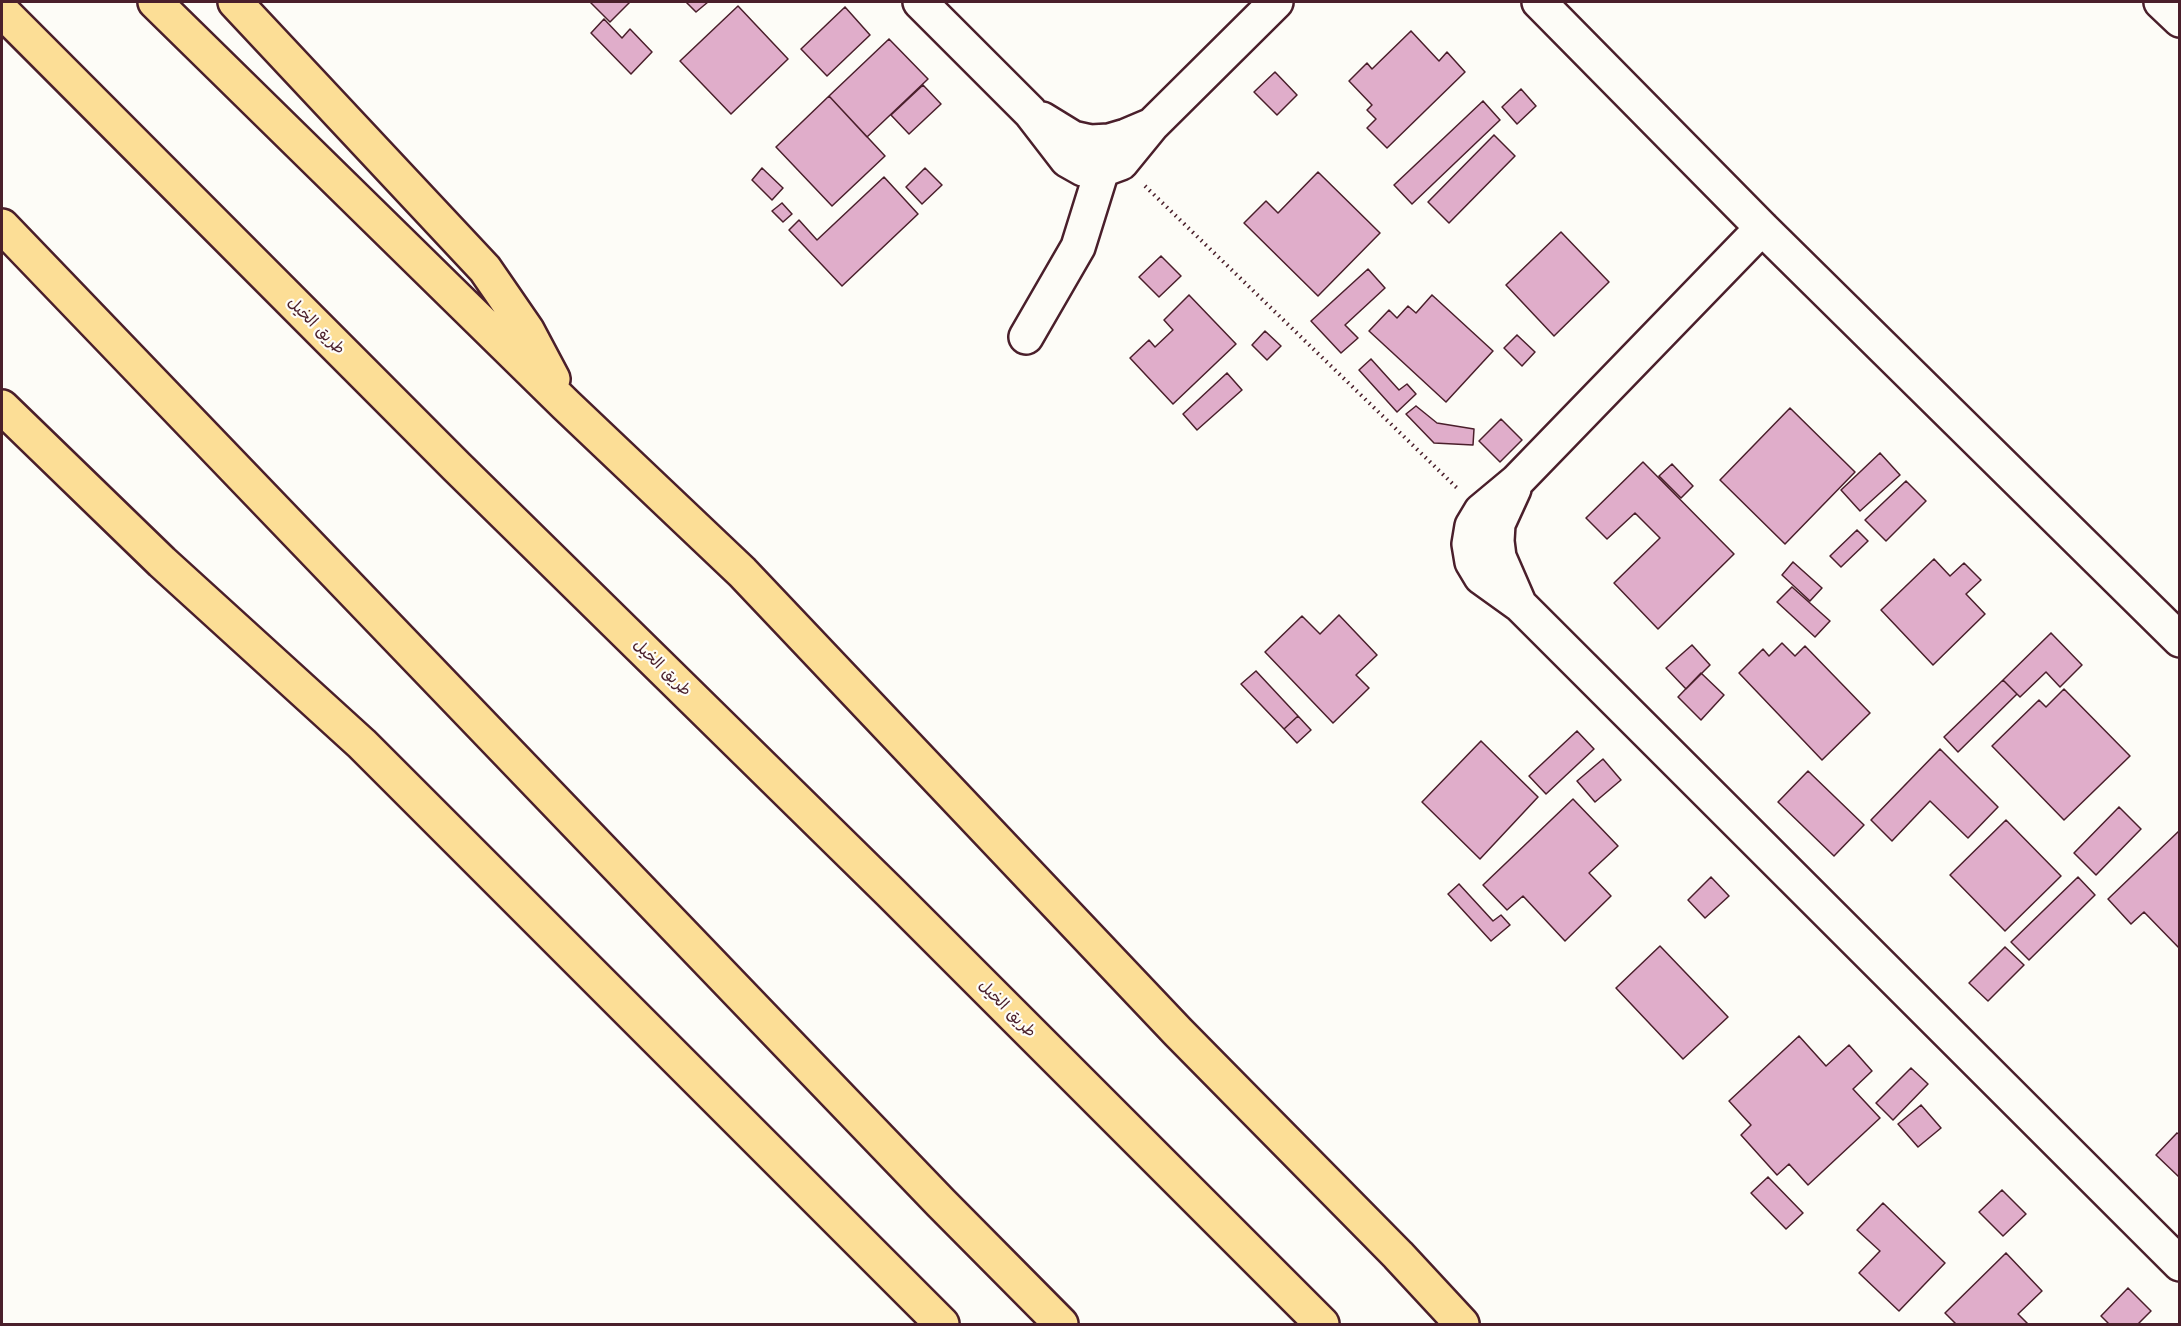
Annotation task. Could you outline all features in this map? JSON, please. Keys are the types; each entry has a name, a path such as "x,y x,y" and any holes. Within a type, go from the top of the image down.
{"highway":[{"path":"155,2 566,405 742,572 1178,1032 1398,1255 1462,1324"},
{"path":"235,2 485,270 527,330 566,405"},
{"name":"طريق الخيل","path":"2,11 457,467 891,893 1322,1324"},
{"path":"2,226 1060,1324"},
{"path":"2,407 162,562 362,744 942,1324"}],"street":[{"path":"920,2 1030,112 1067,160 1083,169 1111,166"},
{"path":"1026,337 1078,247 1111,166 1276,2"},
{"path":"1539,2 1762,228 2180,640"},
{"path":"2161,2 2180,20"},
{"path":"1030,112 1073,138 1091,142 1109,141 1152,125"},
{"path":"1762,228 1517,481 1481,511 1472,526 1469,544 1472,562 1482,577 1520,605 2180,1264"},
{"path":"1517,481 1503,509 1498,525 1497,541 1499,557 1520,605"}],"path":[{"path":"1111,166 1481,511"}],"building":[{"path":"590,2 630,2 610,22"},
{"path":"686,2 708,2 696,12"},
{"path":"738,6 788,59 731,114 680,61"},
{"path":"845,7 870,35 827,76 801,49"},
{"path":"604,19 622,38 630,29 652,52 631,74 591,33"},
{"path":"1411,31 1439,61 1447,52 1465,72 1387,148 1367,128 1376,119 1367,110 1372,105 1349,81 1367,63 1372,69"},
{"path":"889,39 928,79 867,137 829,96"},
{"path":"1275,72 1297,95 1277,115 1254,92"},
{"path":"923,85 941,104 909,134 891,115"},
{"path":"1521,89 1536,106 1517,124 1502,107"},
{"path":"829,96 885,156 832,206 776,147"},
{"path":"1483,101 1500,120 1412,204 1394,185"},
{"path":"1494,135 1515,156 1449,223 1428,202"},
{"path":"762,168 783,188 772,200 752,180"},
{"path":"925,168 942,185 922,204 906,187"},
{"path":"1318,172 1380,233 1318,296 1244,223 1266,201 1278,213"},
{"path":"884,177 918,214 842,286 789,230 799,220 817,240"},
{"path":"782,203 792,214 783,222 772,211"},
{"path":"1561,232 1609,282 1554,336 1506,285"},
{"path":"1161,256 1181,276 1159,297 1139,277"},
{"path":"1368,269 1385,288 1345,325 1358,338 1341,353 1311,321"},
{"path":"1189,295 1236,344 1173,404 1130,358 1149,340 1155,347 1173,330 1164,320"},
{"path":"1432,295 1493,351 1446,402 1369,331 1389,310 1397,318 1408,306 1416,313"},
{"path":"1265,331 1281,346 1267,360 1252,345"},
{"path":"1517,335 1535,352 1522,366 1504,348"},
{"path":"1371,359 1399,390 1407,384 1416,394 1397,412 1359,370"},
{"path":"1227,373 1242,390 1197,430 1183,414"},
{"path":"1416,406 1437,423 1474,429 1473,445 1434,443 1406,414"},
{"path":"1790,408 1855,472 1785,544 1720,480"},
{"path":"1501,419 1522,440 1500,462 1479,441"},
{"path":"1880,453 1900,475 1860,511 1841,490"},
{"path":"1643,462 1734,554 1658,629 1614,583 1660,538 1635,513 1607,539 1586,518"},
{"path":"1672,464 1693,486 1681,498 1659,476"},
{"path":"1906,481 1926,501 1886,541 1865,520"},
{"path":"1857,530 1868,541 1841,567 1830,556"},
{"path":"1934,559 1950,576 1964,563 1981,580 1966,594 1985,614 1933,665 1881,610"},
{"path":"1793,562 1822,588 1810,601 1782,575"},
{"path":"1792,587 1830,621 1815,637 1777,602"},
{"path":"1339,615 1377,655 1356,675 1369,688 1333,723 1265,652 1302,616 1320,634"},
{"path":"2051,633 2082,665 2060,687 2046,672 2020,697 2003,680"},
{"path":"1782,643 1795,656 1805,646 1870,713 1822,760 1739,673 1763,649 1769,656"},
{"path":"1692,645 1710,665 1686,689 1666,668"},
{"path":"1256,671 1298,716 1284,729 1241,684"},
{"path":"1701,673 1724,695 1701,720 1678,697"},
{"path":"2003,680 2017,694 1958,752 1944,737"},
{"path":"2064,689 2130,756 2064,820 1992,746 2039,700 2046,707"},
{"path":"1298,716 1311,730 1297,743 1284,729"},
{"path":"1577,731 1594,749 1546,794 1529,776"},
{"path":"1481,741 1538,797 1480,859 1422,802"},
{"path":"1940,749 1998,807 1968,838 1930,801 1892,841 1871,820"},
{"path":"1603,759 1621,780 1595,802 1577,781"},
{"path":"1808,771 1864,825 1834,856 1778,802"},
{"path":"1573,799 1618,846 1589,873 1611,896 1565,941 1523,896 1507,910 1483,885"},
{"path":"2119,807 2141,829 2096,875 2074,853"},
{"path":"2006,820 2061,876 2005,931 1950,875"},
{"path":"2180,830 2180,949 2144,912 2131,924 2108,899"},
{"path":"1711,877 1729,896 1705,918 1688,900"},
{"path":"2078,877 2095,895 2029,960 2011,942"},
{"path":"1459,884 1493,921 1501,915 1510,925 1491,941 1448,894"},
{"path":"1660,946 1728,1017 1683,1059 1616,988"},
{"path":"2005,947 2024,965 1988,1001 1969,983"},
{"path":"1799,1036 1826,1066 1849,1045 1872,1071 1853,1089 1880,1118 1808,1185 1789,1164 1777,1175 1741,1135 1751,1125 1729,1101"},
{"path":"1911,1068 1928,1084 1893,1120 1876,1103"},
{"path":"1921,1105 1941,1128 1918,1147 1898,1124"},
{"path":"2177,1133 2180,1135 2179,1177 2156,1155"},
{"path":"1768,1177 1803,1213 1786,1229 1751,1193"},
{"path":"2002,1190 2026,1214 2003,1236 1979,1212"},
{"path":"1883,1203 1945,1263 1899,1311 1859,1273 1880,1251 1857,1230"},
{"path":"2006,1253 2042,1291 2018,1314 2028,1324 1956,1324 1945,1313"},
{"path":"2128,1288 2151,1311 2138,1324 2109,1324 2101,1316"}]}
